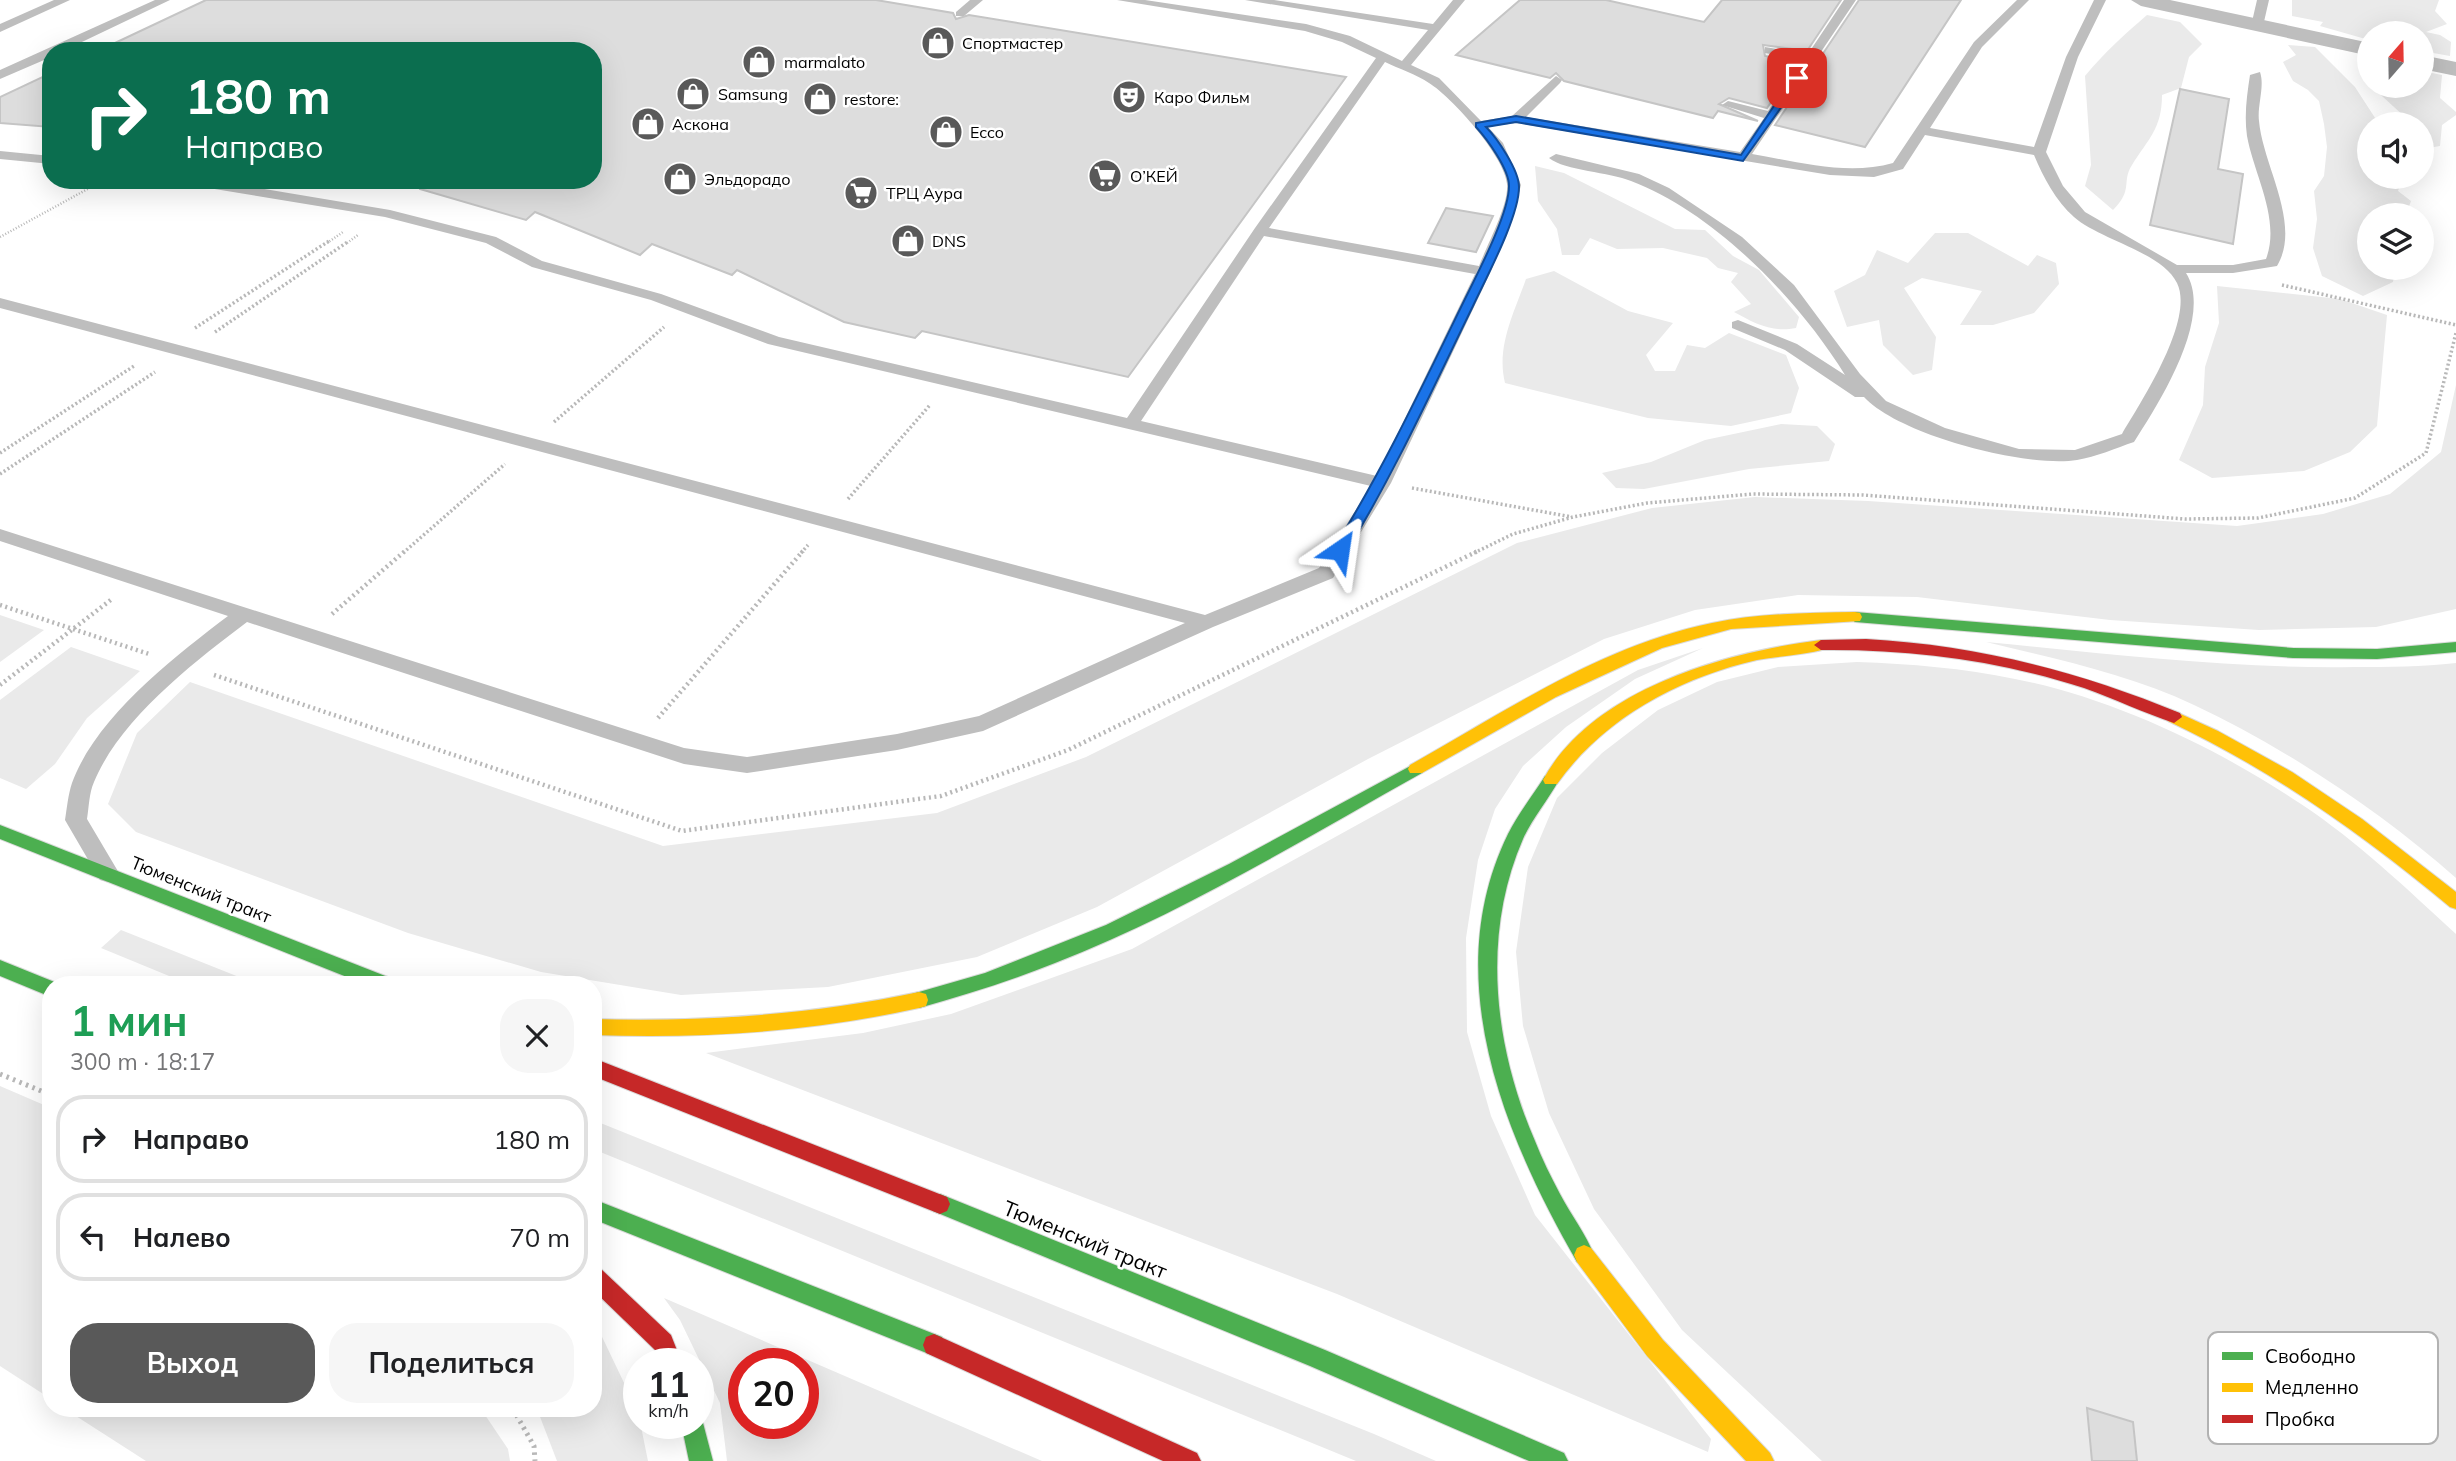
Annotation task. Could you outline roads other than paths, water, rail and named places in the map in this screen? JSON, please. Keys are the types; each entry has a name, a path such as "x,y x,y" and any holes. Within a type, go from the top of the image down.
{"main road":[{"path":"602,1027 697,1032 774,1026 899,1007 995,981 1098,939 1151,913 1600,669 1670,639 1728,625 1794,618 1862,617 2293,653 2376,654 2456,647"},
{"path":"1762,1461 1710,1411 1653,1346 1580,1248 1545,1190 1518,1131 1489,1036 1487,948 1505,858 1531,801 1546,779 1590,733 1645,694 1679,678 1776,651 1850,644 1993,658 2088,682 2138,700 2225,741 2339,807 2382,838 2456,902"},
{"name":"Тюменский тракт","path":"0,832 365,976"},
{"path":"0,968 42,985"},
{"name":"Тюменский тракт","path":"602,1071 1212,1314 1394,1389 1556,1461"},
{"path":"602,1213 960,1355 1189,1461"},
{"path":"602,1284 665,1348"},
{"path":"696,1439 701,1461"}],"street":[{"path":"2141,0 2357,47"},
{"path":"2434,64 2456,69"}],"lane":[{"path":"0,28 65,0"},
{"path":"72,42 164,0"},
{"path":"960,14 977,0"},
{"path":"0,535 684,756 747,765 897,743 983,723 1206,622 1326,573 1382,483 1484,271 1506,216 1514,185 1496,143 1435,81 1384,55 1346,39 1306,28 1123,0"},
{"path":"1251,0 1437,29"},
{"path":"1405,65 1459,0"},
{"path":"1743,158 1850,0"},
{"path":"1479,125 1516,119 1743,158 1830,171 1874,173 1898,166 1924,131 1978,46 2023,0"},
{"path":"1738,325 1791,347 1880,405 1939,432 2019,454 2076,455 2128,438 2165,375 2187,311 2186,285 2174,269 2080,215 2052,181 2039,152 2072,57 2101,0"},
{"path":"2257,26 2263,0"},
{"path":"1769,50 1811,58"},
{"path":"1130,424 1260,231 1384,55"},
{"path":"0,75 42,56"},
{"path":"2174,269 2233,269 2272,263 2280,251 2277,223 2261,170 2252,120 2256,75"},
{"path":"1516,119 1556,79"},
{"path":"1728,105 1771,116"},
{"path":"1924,131 2039,152"},
{"path":"0,155 42,159"},
{"path":"1556,158 1634,177 1664,191 1737,240 1789,288 1838,351 1854,377 1880,405"},
{"path":"238,189 398,216 491,240 537,264 656,297 774,341 1382,483"},
{"path":"1260,231 1484,271"},
{"path":"0,303 1206,622"},
{"path":"108,873 76,820 84,780 117,731 180,663 244,614"}],"place":[{"name":"Спортмастер","path":"938,43"},
{"name":"marmalato","path":"759,62"},
{"name":"Samsung","path":"693,94"},
{"name":"Каро Фильм","path":"1129,97"},
{"name":"restore:","path":"820,99"},
{"name":"Аскона","path":"648,124"},
{"name":"Ecco","path":"946,132"},
{"name":"О’КЕЙ","path":"1105,176"},
{"name":"Эльдорадо","path":"680,179"},
{"name":"ТРЦ Аура","path":"861,193"},
{"name":"DNS","path":"908,241"}]}
